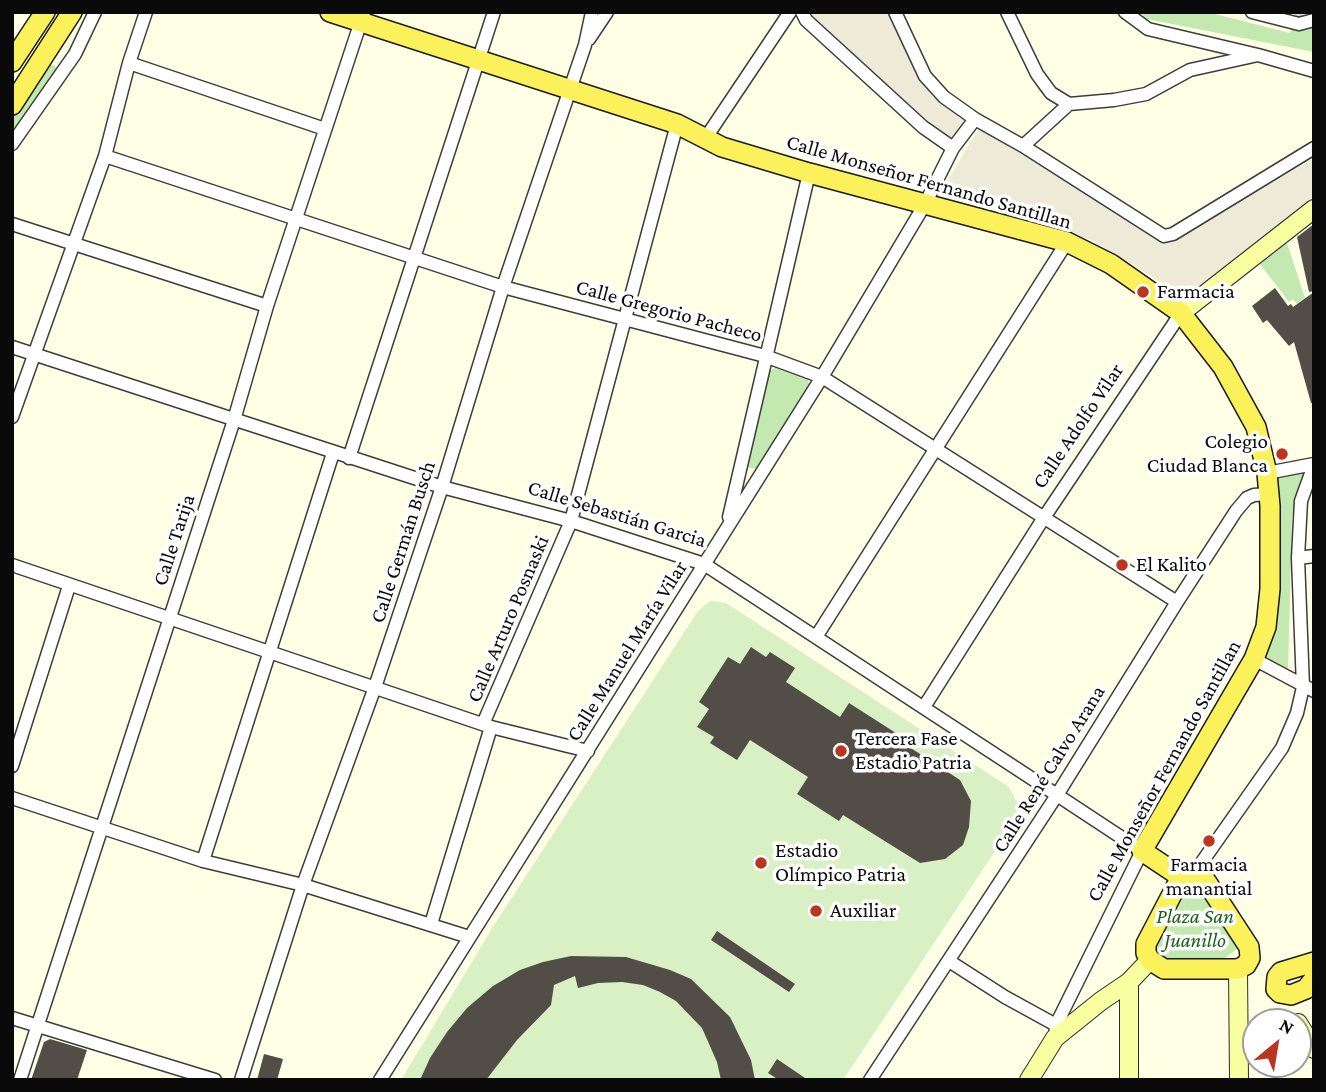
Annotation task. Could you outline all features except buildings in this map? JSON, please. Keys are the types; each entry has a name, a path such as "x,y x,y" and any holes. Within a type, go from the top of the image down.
{"main road":[{"path":"12,40 30,12"},
{"path":"12,62 45,12"},
{"path":"12,87 60,12"},
{"path":"12,105 72,12"},
{"name":"Calle Monseñor Fernando Santillan","path":"330,12 362,17 478,61 677,124 722,147 1067,242 1111,264 1181,313 1223,367 1256,427 1269,494 1270,589 1266,626 1254,659 1142,851"},
{"name":"Calle Adolfo Vilar","path":"1181,313 1314,209"},
{"name":"Calle Sebastián Garcia","path":"1142,851 1190,876"},
{"path":"1239,1080 1243,965 1249,947 1206,881 1190,876 1146,944 1146,953 1150,960 1164,969 1243,965 1281,986 1303,990 1310,973"},
{"path":"1029,1080 1056,1032 1129,982 1150,960"},
{"path":"1129,982 1129,1080"},
{"path":"1281,986 1289,1008"}],"street":[{"path":"12,144 75,54 95,12"},
{"path":"12,417 105,156 129,63 146,12"},
{"path":"349,458 494,12"},
{"name":"Calle Germán Busch","path":"241,1080 303,885 375,687 442,487 503,286 585,45 592,12"},
{"path":"585,45 607,12"},
{"path":"895,12 925,76 944,97 1164,236 1173,234 1314,148"},
{"path":"1007,12 1037,74 1051,93 1069,104 1146,94 1191,70 1258,55"},
{"path":"1125,12 1148,29 1314,71"},
{"path":"1252,12 1299,24 1314,20"},
{"path":"705,138 787,13 804,16 923,127 953,148"},
{"name":"Calle Tarija","path":"20,1080 362,17"},
{"path":"129,63 325,129"},
{"path":"1023,146 1069,104"},
{"name":"Calle Manuel María Vilar","path":"380,1080 822,377 925,204 953,148 975,119"},
{"name":"Calle Arturo Posnaski","path":"431,924 487,725 571,521 677,124"},
{"name":"Calle Gregorio Pacheco","path":"105,156 503,286 765,356 822,377 1177,602"},
{"path":"726,527 809,173"},
{"path":"12,225 267,306"},
{"path":"816,637 1067,242"},
{"name":"Calle Adolfo Vilar","path":"924,707 1044,519 1181,313"},
{"name":"Calle Sebastián Garcia","path":"12,347 333,453 442,487 571,521 704,564 1142,851"},
{"path":"203,860 333,453"},
{"path":"1190,876 1282,748 1308,689 1298,558 1301,501 1314,465 1267,473"},
{"name":"Calle René Calvo Arana","path":"870,1080 1058,795 1177,602 1247,498 1269,494"},
{"path":"1298,558 1314,556"},
{"path":"12,565 487,725 588,751"},
{"path":"12,766 69,586"},
{"path":"1254,659 1308,689"},
{"path":"12,798 203,860 303,885 469,937"},
{"name":"Calle Monseñor Fernando Santillan","path":"1056,1032 1142,851"},
{"path":"949,961 1056,1032"},
{"path":"12,1018 215,1080"}],"green space":[{"path":"1140,12 1207,12 1290,33 1295,12 1314,12 1314,52 1147,19"},
{"path":"48,62 58,69 12,134 12,112"},
{"path":"1287,243 1305,298 1297,304 1293,299 1289,302 1260,264"},
{"path":"775,368 808,380 810,387 756,469 747,467 768,372"},
{"path":"1302,472 1304,477 1292,518 1288,670 1263,655 1277,475"},
{"name":"Estadio Olímpico Patria","path":"710,601 726,603 1009,787 1017,802 1017,818 843,1080 401,1080 496,922 698,611"},
{"name":"Plaza San Juanillo","path":"1193,885 1200,886 1236,938 1237,949 1224,959 1165,960 1155,948 1183,892"}],"shaded area":[{"path":"808,12 888,12 920,80 933,97 966,121 950,140"},
{"path":"982,130 1161,240 1175,241 1314,158 1314,197 1182,299 1163,284 1093,241 1059,227 939,195 977,131"}],"place":[{"name":"Farmacia","path":"1143,292"},
{"name":"Colegio Ciudad Blanca","path":"1282,454"},
{"name":"El Kalito","path":"1122,565"},
{"name":"Tercera Fase Estadio Patria","path":"841,751"},
{"name":"Farmacia manantial","path":"1209,841"},
{"name":"Estadio Olímpico Patria","path":"761,863"},
{"name":"Auxiliar","path":"816,911"}]}
